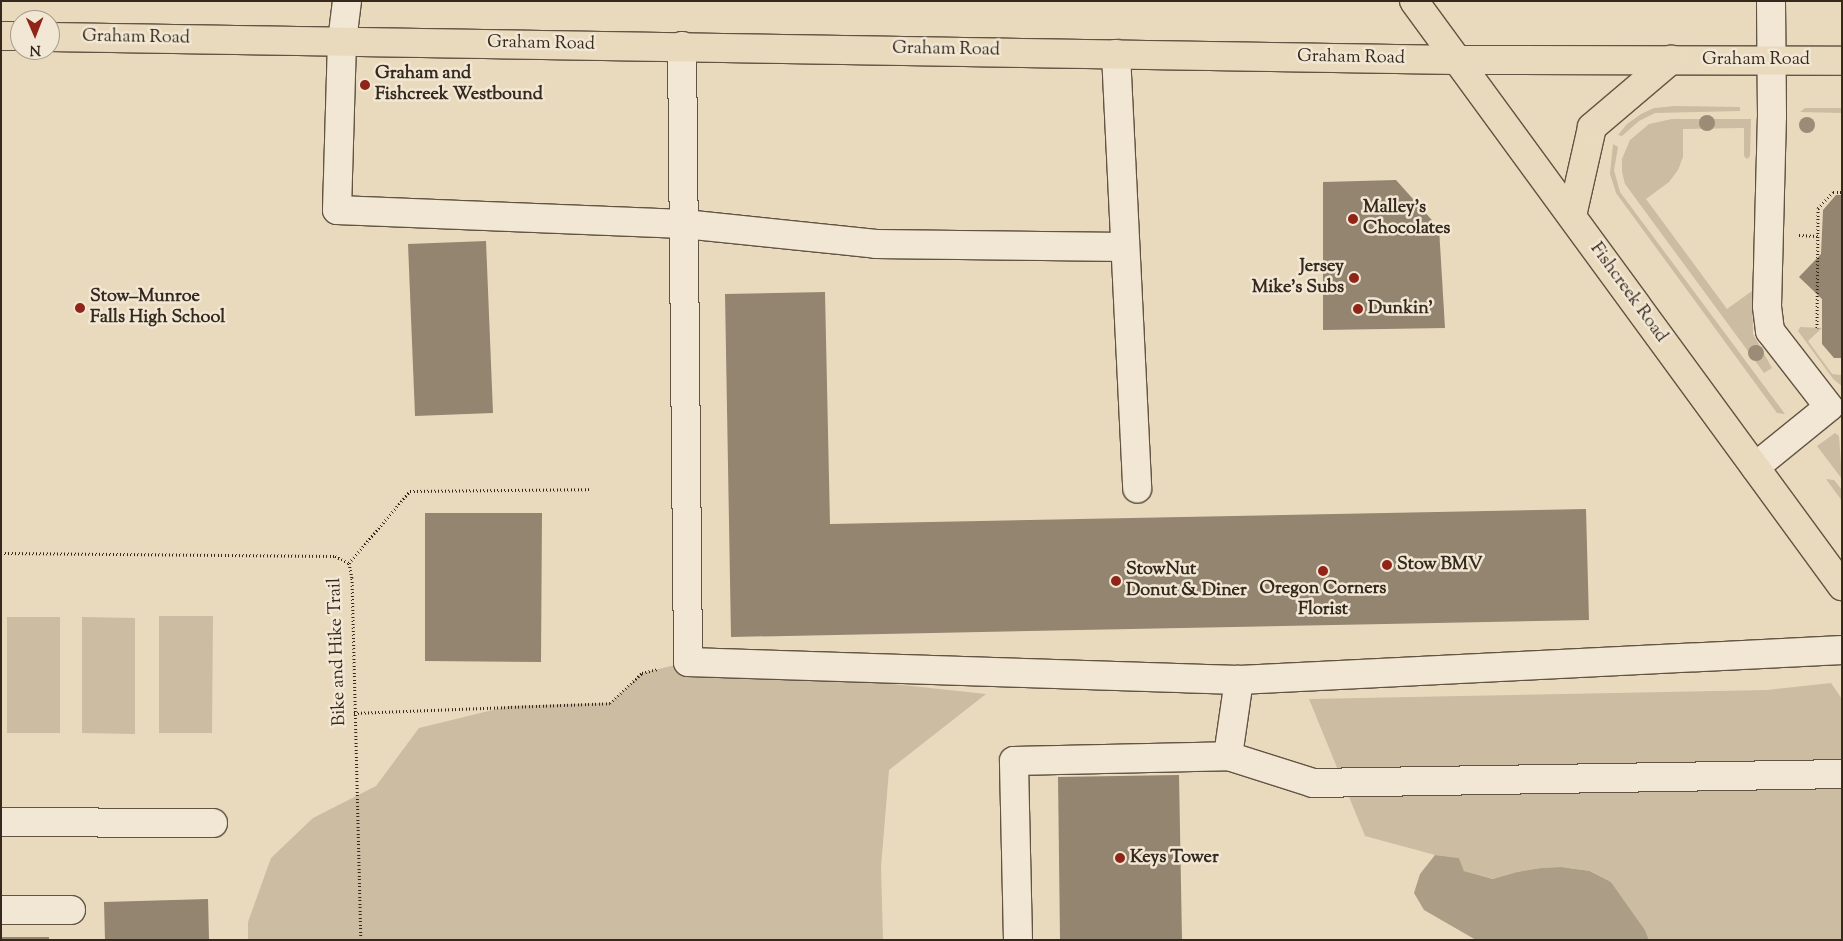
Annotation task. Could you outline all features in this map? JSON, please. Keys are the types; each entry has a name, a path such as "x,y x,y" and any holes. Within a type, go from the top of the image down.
{"main road":[{"name":"Fishcreek Road","path":"1414,1 1842,586"},
{"name":"Graham Road","path":"60,37 1458,60 1842,60"},
{"path":"1572,216 1592,127 1670,60"}],"lane":[{"path":"347,1 342,41 337,210 684,224 876,244 1125,247"},
{"path":"1755,468 1829,407 1770,331 1767,306 1772,60 1771,1"},
{"path":"682,46 688,662 1238,680 1842,650"},
{"path":"1116,54 1137,488"},
{"path":"1228,756 1238,680"},
{"path":"1018,940 1014,760 1228,756 1313,783 1842,774"},
{"path":"1,822 213,823"},
{"path":"1,910 71,910"}],"path":[{"path":"1817,328 1818,208 1833,192 1842,192"},
{"path":"349,563 410,491 589,490"},
{"name":"Bike and Hike Trail","path":"1,552 335,556 349,563 352,578 361,940"},
{"path":"354,713 610,703 642,673 688,662"}],"shaded area":[{"path":"1675,106 1740,107 1740,111 1655,113 1639,121 1622,136 1618,135 1627,124 1641,114 1654,108"},
{"path":"1805,108 1842,108 1842,113 1800,112"},
{"path":"1672,119 1751,119 1750,156 1747,159 1744,156 1744,128 1683,129 1683,157 1678,170 1669,182 1646,199 1727,309 1752,291 1753,334 1772,368 1764,373 1625,184 1622,172 1622,159 1630,140 1649,124"},
{"path":"1613,144 1618,147 1614,170 1620,192 1785,414 1777,413 1616,193 1610,174"},
{"path":"1800,327 1822,328 1808,341 1832,374 1842,375 1842,386 1834,380 1798,331"},
{"path":"1835,433 1839,436 1842,479 1817,446"},
{"path":"1826,479 1834,480 1842,490 1842,501"},
{"path":"159,616 213,616 212,733 159,733"},
{"path":"7,617 60,617 60,733 7,733"},
{"path":"82,617 135,618 135,734 82,733"},
{"path":"688,662 986,694 889,770 881,867 883,940 248,940 248,922 271,858 313,818 376,786 419,728 509,706 610,703 642,673"},
{"path":"1831,683 1842,699 1842,940 1649,940 1645,930 1611,882 1591,871 1561,867 1541,868 1517,872 1494,879 1464,871 1459,858 1435,855 1365,836 1309,699 1767,690"},
{"path":"1435,855 1459,858 1464,871 1493,879 1541,868 1561,867 1590,871 1611,882 1645,930 1649,940 1476,940 1424,910 1414,893 1420,874"}],"building":[{"path":"1396,180 1439,228 1445,328 1323,330 1323,182"},
{"path":"1836,195 1842,195 1842,358 1834,358 1822,344 1822,299 1799,277 1821,254 1823,210"},
{"path":"486,241 493,413 415,416 408,244"},
{"path":"825,292 830,524 1586,509 1589,620 731,637 725,294"},
{"path":"425,513 542,513 541,662 425,661"},
{"name":"Keys Tower","path":"1179,775 1182,940 1060,940 1058,777"},
{"path":"208,899 209,939 105,940 104,902"},
{"path":"1,937 49,937 49,940 1,940"}],"place":[{"name":"Graham and Fishcreek Westbound","path":"365,85"},
{"name":"Malley's Chocolates","path":"1353,219"},
{"name":"Jersey Mike's Subs","path":"1354,278"},
{"name":"Stow–Munroe Falls High School","path":"80,308"},
{"name":"Dunkin'","path":"1358,309"},
{"name":"Stow BMV","path":"1387,565"},
{"name":"Oregon Corners Florist","path":"1323,571"},
{"name":"StowNut Donut & Diner","path":"1116,581"},
{"name":"Keys Tower","path":"1120,858"}]}
